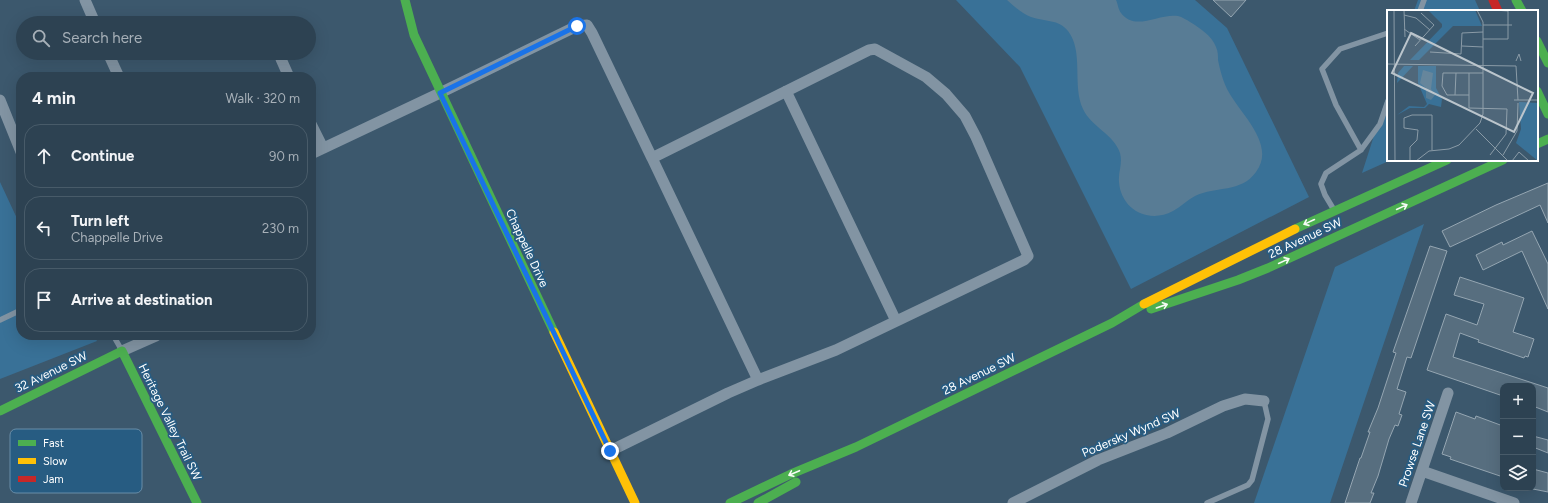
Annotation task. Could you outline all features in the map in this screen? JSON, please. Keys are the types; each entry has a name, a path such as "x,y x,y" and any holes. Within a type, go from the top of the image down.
{"main road":[{"name":"Chappelle Drive","path":"405,0 414,35 440,93 635,503"},
{"path":"1493,0 1498,10"},
{"path":"1516,0 1521,10"},
{"path":"1538,43 1548,63"},
{"path":"1538,95 1546,116"},
{"path":"1538,143 1548,138"},
{"name":"28 Avenue SW","path":"730,503 791,474 856,447 1112,323 1153,299 1334,210 1445,161"},
{"name":"28 Avenue SW","path":"1112,323 1238,280 1268,268 1501,161"},
{"name":"32 Avenue SW","path":"0,411 122,351"},
{"name":"Heritage Valley Trail SW","path":"122,351 197,503"},
{"name":"28 Avenue SW","path":"758,503 856,447"},
{"path":"627,503 629,490"}],"street":[{"path":"84,0 92,16"},
{"path":"316,152 577,26 587,26 592,33 758,380"},
{"path":"610,451 758,380 817,358 1024,260 1028,256 965,116 946,94 926,77 875,49 869,50 652,158"},
{"path":"111,60 117,72"},
{"path":"281,60 287,72"},
{"path":"786,91 896,321"},
{"path":"0,100 16,140"},
{"path":"316,134 323,148"},
{"name":"32 Avenue SW","path":"122,351 147,340"},
{"name":"Prowse Lane SW","path":"1411,503 1448,393"},
{"name":"Podersky Wynd SW","path":"1013,503 1098,460 1162,436 1223,406 1245,399 1264,401"},
{"path":"1422,471 1514,503"}],"lane":[{"path":"1420,10 1424,0"},
{"path":"1361,150 1336,106 1322,69 1340,49 1387,33"},
{"path":"1334,210 1325,195 1321,184 1326,173 1361,150 1380,124 1387,104"},
{"path":"0,320 16,312"},
{"path":"116,340 122,351"},
{"path":"1207,503 1248,485 1252,480 1268,419 1264,401"}],"shaded area":[{"path":"956,0 1195,0 1227,28 1309,197 1131,289 1020,67"},
{"path":"1007,0 1116,0 1121,13 1133,21 1140,22 1163,17 1178,16 1186,19 1198,27 1209,36 1214,43 1227,89 1254,129 1259,140 1262,151 1261,161 1256,172 1250,179 1243,183 1195,196 1173,211 1164,215 1146,215 1138,212 1125,200 1121,192 1119,178 1121,157 1117,146 1108,135 1091,121 1083,109 1078,90 1077,58 1073,39 1068,31 1060,24 1028,16 1018,10"},
{"path":"1418,0 1475,0 1480,10 1414,10"},
{"path":"1387,95 1387,161 1389,161 1362,173"},
{"path":"0,182 16,216 16,340 97,341 0,379"},
{"path":"1424,224 1330,503 1254,503 1335,267"}],"building":[{"path":"1213,0 1246,0 1231,17"},
{"path":"1548,183 1548,223 1540,205 1450,247 1442,231 1496,205"},
{"path":"1532,231 1548,264 1548,309 1522,251 1483,270 1476,255 1502,242 1503,245"},
{"path":"1430,246 1447,251 1411,358 1407,357 1397,389 1406,392 1399,414 1402,415 1398,426 1395,425 1389,439 1378,476 1371,493 1374,493 1370,503 1345,503 1396,353 1393,352"},
{"path":"1460,277 1524,298 1513,332 1534,339 1528,357 1525,356 1524,358 1478,342 1479,340 1460,333 1453,357 1533,383 1500,383 1500,395 1427,370 1446,314 1477,325 1484,304 1454,295"},
{"path":"1536,384 1548,388 1548,412 1536,407"},
{"path":"1456,412 1475,419 1476,416 1500,425 1500,476 1450,459 1451,457 1442,454"},
{"path":"1536,437 1548,440 1548,453 1536,448"},
{"path":"1536,470 1548,473 1548,492 1536,490"}],"traffic: fast":[{"path":"405,0 414,35 554,332"},
{"path":"1516,0 1521,10"},
{"path":"1538,43 1548,63"},
{"path":"1538,93 1548,114"},
{"path":"1538,144 1548,139"},
{"path":"1295,229 1445,161"},
{"path":"1151,309 1238,280 1268,268 1501,161"},
{"path":"730,503 791,474 856,447 1112,323 1144,304"},
{"path":"0,411 122,351 197,503"},
{"path":"758,503 796,482"}],"traffic: slow":[{"path":"1144,304 1295,229"},
{"path":"554,332 635,503"}],"traffic: jam":[{"path":"1493,0 1498,10"}],"route":[{"path":"577,26 440,93 610,451"}]}
